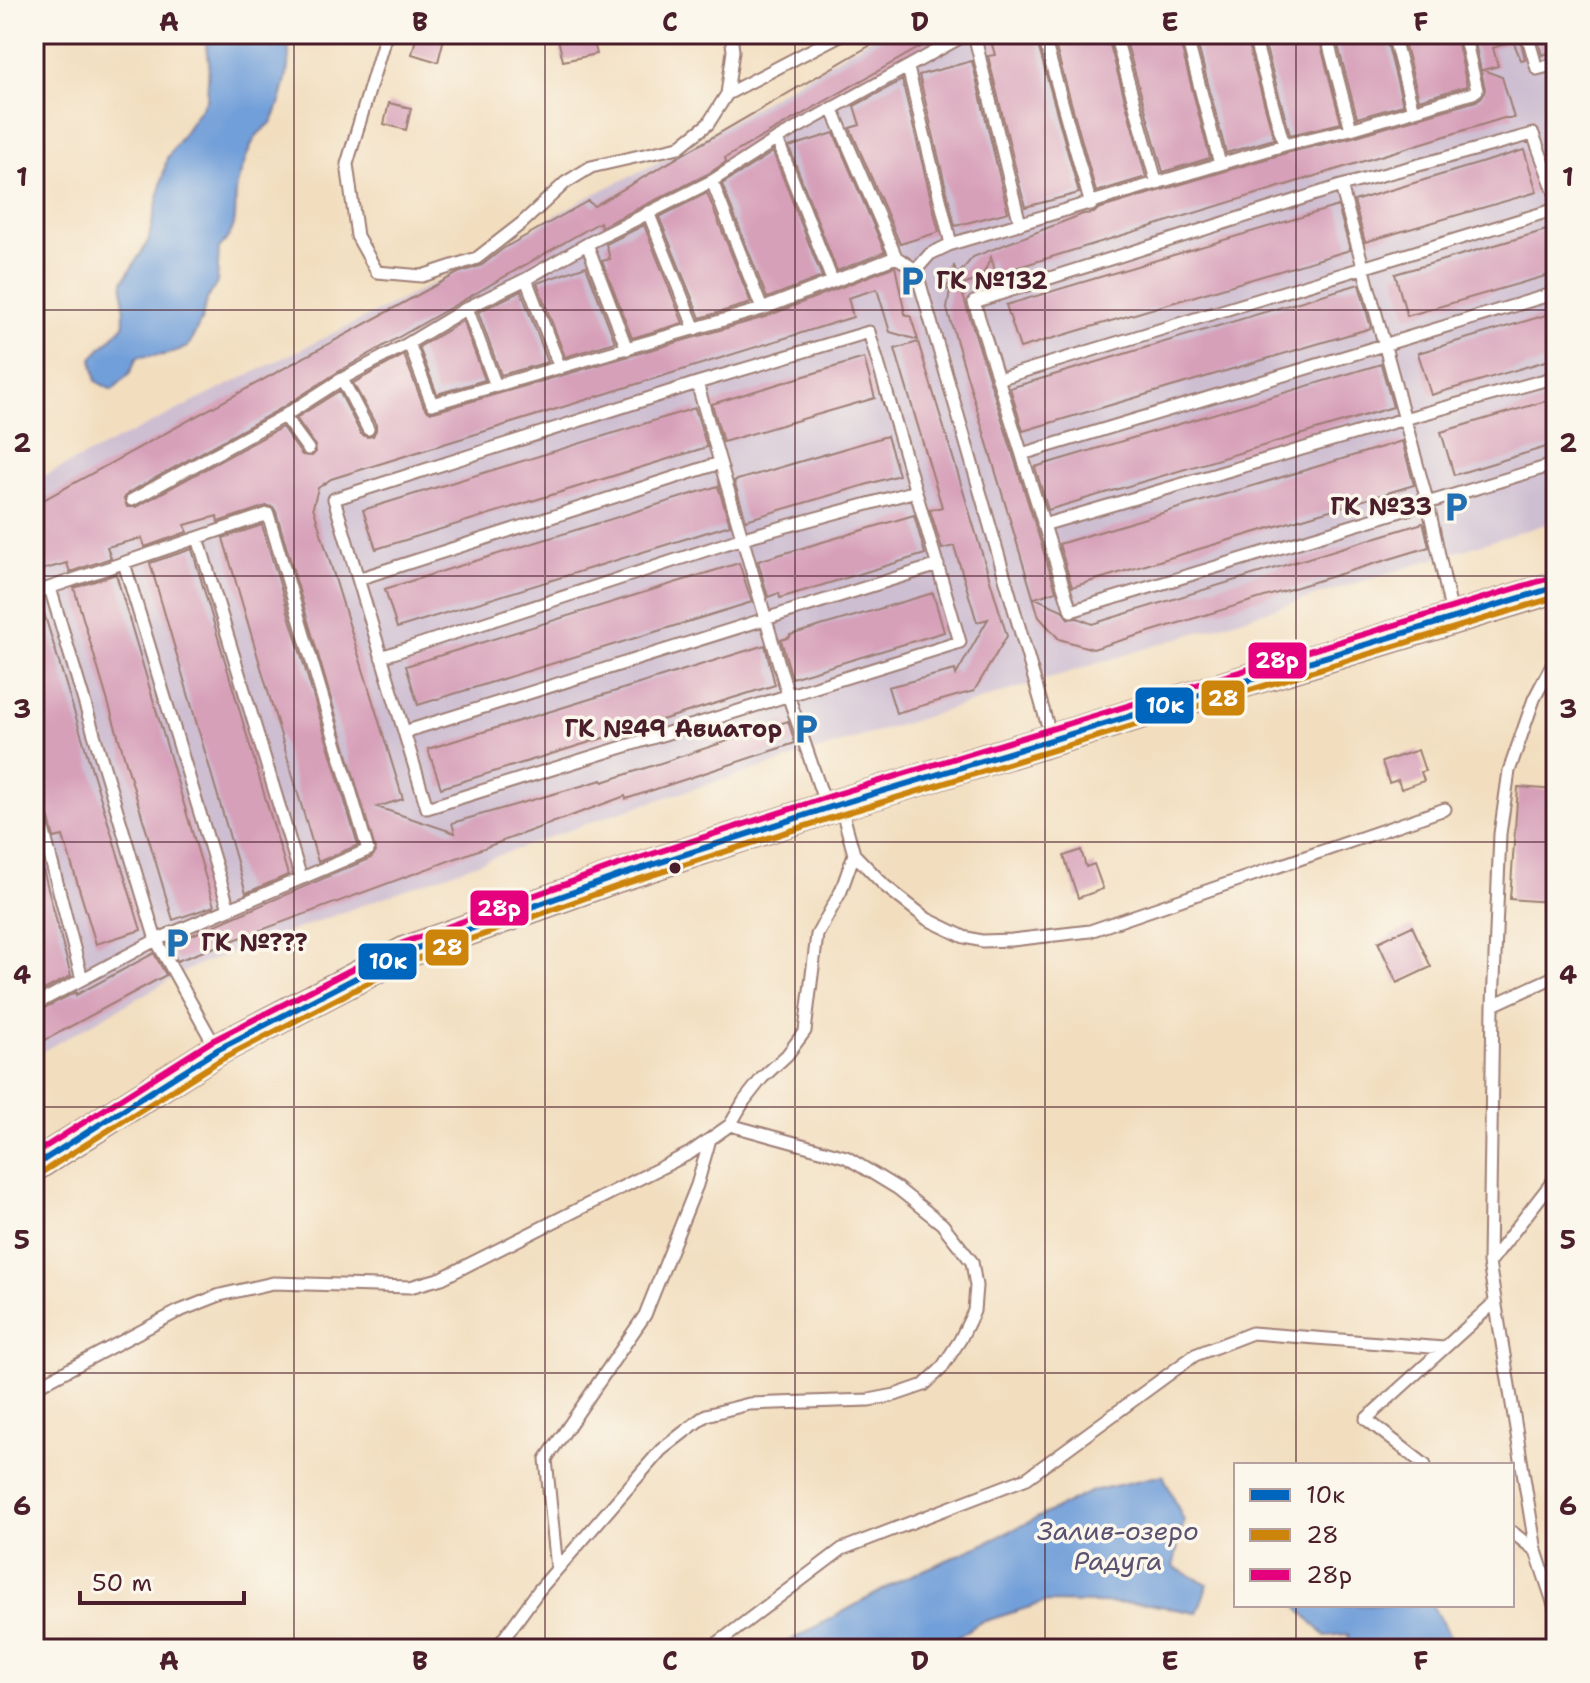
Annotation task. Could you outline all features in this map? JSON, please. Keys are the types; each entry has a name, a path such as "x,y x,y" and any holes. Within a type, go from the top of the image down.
{"main road":[{"path":"34,1166 217,1050 406,952 618,876 834,807 1556,587"}],"lane":[{"path":"386,34 347,164 357,236 377,272 422,276 477,258 522,223 565,183 591,167 679,147 708,124 727,94 733,51 731,34"},
{"path":"727,94 842,34"},
{"path":"132,500 284,416 467,308 712,181 777,139 967,34"},
{"path":"974,34 1020,224"},
{"path":"1043,34 1091,205"},
{"path":"1115,34 1157,184"},
{"path":"1186,34 1220,164"},
{"path":"1253,34 1284,145"},
{"path":"1326,34 1351,129"},
{"path":"1393,34 1413,111"},
{"path":"916,270 930,254 951,244 1091,205 1284,145 1473,93 1477,90 1464,34"},
{"path":"1527,34 1537,69 1556,64"},
{"path":"908,68 951,244"},
{"path":"832,108 896,257 916,270 1053,741"},
{"path":"1556,196 1533,134 1341,186 974,302 1071,611 1556,464"},
{"path":"777,139 832,280"},
{"path":"712,181 762,309"},
{"path":"1341,186 1428,504 1453,618"},
{"path":"998,379 1556,209"},
{"path":"648,212 695,329"},
{"path":"587,244 627,349"},
{"path":"409,343 432,404 762,309 896,257"},
{"path":"526,279 560,368"},
{"path":"1022,454 1556,293"},
{"path":"467,308 496,386"},
{"path":"869,332 960,642 427,808 334,499 697,383 869,332"},
{"path":"1043,525 1556,377"},
{"path":"342,379 368,429"},
{"path":"697,383 788,695 854,854 885,886 927,919 964,937 982,941 1090,931 1445,809"},
{"path":"284,416 308,449"},
{"path":"358,579 720,463"},
{"path":"381,657 743,538 916,491"},
{"path":"34,593 268,514 368,850 156,940 34,1005"},
{"path":"198,538 301,878"},
{"path":"124,563 229,909"},
{"path":"404,732 938,565"},
{"path":"50,588 156,940 217,1050"},
{"path":"1556,657 1534,699 1509,771 1500,834 1493,1005 1489,1263 1536,1551 1556,1611"},
{"path":"34,794 82,979"},
{"path":"34,1388 177,1312 220,1295 273,1283 410,1287 442,1278 690,1153 730,1125 753,1090 805,1031 817,935 841,891 854,854"},
{"path":"1493,1005 1556,976"},
{"path":"496,1649 557,1569 661,1450 706,1415 749,1404 869,1400 924,1385 941,1369 974,1311 976,1286 972,1262 942,1224 897,1188 846,1157 730,1125"},
{"path":"557,1569 546,1459 645,1315 697,1185 710,1139"},
{"path":"1489,1263 1556,1177"},
{"path":"1422,1463 1366,1419 1495,1302"},
{"path":"710,1649 842,1549 1027,1478 1195,1355 1252,1333 1444,1348"},
{"path":"1514,1534 1536,1551"}],"shaded area":[{"path":"878,34 1556,34 1556,521 616,813 195,966 34,1056 34,481 425,288 586,198 683,150"}],"water":[{"path":"204,34 287,34 289,55 284,89 273,120 258,135 246,157 236,188 235,222 219,248 217,283 207,299 201,321 188,347 164,355 137,357 130,373 112,390 96,381 92,358 124,325 123,281 148,242 167,158 207,99 209,61"},
{"name":"Залив-озеро Радуга","path":"1163,1475 1184,1521 1173,1567 1208,1584 1197,1613 1149,1604 1046,1602 979,1623 940,1649 782,1649 786,1643 903,1579 984,1544 1092,1491"},
{"path":"1298,1607 1433,1607 1457,1649 1351,1649 1348,1634 1325,1636"}],"building":[{"path":"417,34 445,34 438,62 412,54"},
{"path":"557,34 592,34 597,54 563,61"},
{"path":"890,34 943,34 725,158 726,162 708,174 601,227 600,222 338,372 280,409 128,493 124,499 127,507 136,507 282,427 302,455 312,456 316,452 315,445 296,418 339,391 361,434 373,436 376,425 353,383 404,355 424,407 434,412 765,317 895,266 905,314 911,317 918,340 890,332 877,289 848,298 853,317 331,479 318,488 313,507 403,799 377,807 455,833 452,823 603,782 788,721 795,743 626,799 625,796 177,961 169,945 371,858 376,852 276,512 273,507 266,506 218,522 217,516 185,525 187,532 145,547 142,538 107,547 111,558 70,572 67,563 34,572 34,505 458,273 482,265 504,248 588,201 594,206"},
{"path":"989,34 1035,34 1079,193 1025,207 988,56 995,55"},
{"path":"1052,34 1107,34 1146,177 1096,192"},
{"path":"1124,34 1178,34 1210,158 1163,172"},
{"path":"1195,34 1245,34 1274,139 1226,153"},
{"path":"1262,34 1318,34 1341,123 1290,135"},
{"path":"1335,34 1385,34 1403,105 1357,118"},
{"path":"1402,34 1456,34 1467,86 1419,100"},
{"path":"1473,34 1519,34 1525,59 1521,60 1513,41 1493,48 1498,66 1483,70 1502,77 1514,118 1504,118 996,274 991,257 981,279 960,286 1056,591 1035,598 1062,610 1068,619 1078,618 1092,624 1424,525 1429,547 1093,649 1059,639 1039,617 947,309 950,289 944,290 951,282 954,265 957,276 973,257 1083,214 1286,153 1476,101 1483,96 1485,89"},
{"path":"1536,34 1556,34 1556,51 1542,55"},
{"path":"972,61 1008,212 955,226 919,75"},
{"path":"902,80 939,232 900,244 850,128 860,125 854,106"},
{"path":"389,103 411,108 406,130 384,124"},
{"path":"834,133 885,252 837,271 789,147"},
{"path":"1524,150 1537,192 1365,242 1354,201"},
{"path":"773,152 822,277 767,298 722,184"},
{"path":"707,193 751,303 700,318 659,217"},
{"path":"1338,206 1350,250 1020,348 1006,305"},
{"path":"644,225 683,323 632,338 602,261 610,259 606,244"},
{"path":"1550,229 1556,249 1556,273 1407,316 1395,274"},
{"path":"586,266 615,342 565,357 537,283"},
{"path":"1359,284 1371,328 1023,431 1010,388"},
{"path":"521,291 548,362 501,375 478,312"},
{"path":"1556,312 1556,358 1431,395 1418,353"},
{"path":"463,321 485,380 437,394 419,347"},
{"path":"918,342 1007,636 974,691 896,713 888,687 955,670 956,675 988,619 977,622 954,546 942,549 930,510 942,507 895,349"},
{"path":"864,358 875,398 723,442 712,404"},
{"path":"1381,364 1393,407 1048,510 1035,467"},
{"path":"1556,398 1556,444 1454,475 1441,432"},
{"path":"695,408 707,447 376,549 363,510"},
{"path":"887,436 899,475 746,520 734,481"},
{"path":"1402,441 1414,485 1072,587 1059,544"},
{"path":"718,486 730,525 397,628 385,589"},
{"path":"914,515 925,554 780,598 779,593 768,597 758,561"},
{"path":"262,525 358,845 318,862 223,538"},
{"path":"192,549 288,875 246,893 150,563"},
{"path":"739,563 752,602 418,705 406,666"},
{"path":"116,574 214,906 173,920 74,588"},
{"path":"933,593 944,632 792,678 781,640"},
{"path":"40,600 141,930 96,944 63,836 54,838 42,792 34,786 34,771 43,770 34,740 34,601"},
{"path":"765,645 775,685 441,788 428,749"},
{"path":"1418,750 1425,771 1421,772 1424,781 1401,789 1398,780 1389,783 1382,762"},
{"path":"1518,787 1556,790 1549,902 1510,899"},
{"path":"1081,850 1086,867 1094,864 1103,889 1078,898 1064,856"},
{"path":"40,858 71,976 34,995 34,859"},
{"path":"1412,926 1431,967 1397,983 1378,942"},
{"path":"154,953 166,975 34,1046 34,1013 76,992 76,995"}],"transit line":[{"name":"28р","path":"34,1154 212,1041 403,943 615,866 837,794 1553,577"},
{"name":"10к","path":"34,1166 217,1050 406,952 618,876 840,804 1556,587"},
{"name":"28","path":"39,1174 222,1059 410,961 621,885 843,814 1556,597"}],"place":[{"name":"ГК №132","path":"912,281"},
{"name":"ГК №33","path":"1456,507"},
{"name":"ГК №49 Авиатор","path":"806,729"},
{"name":"ГК №???","path":"177,943"}]}
